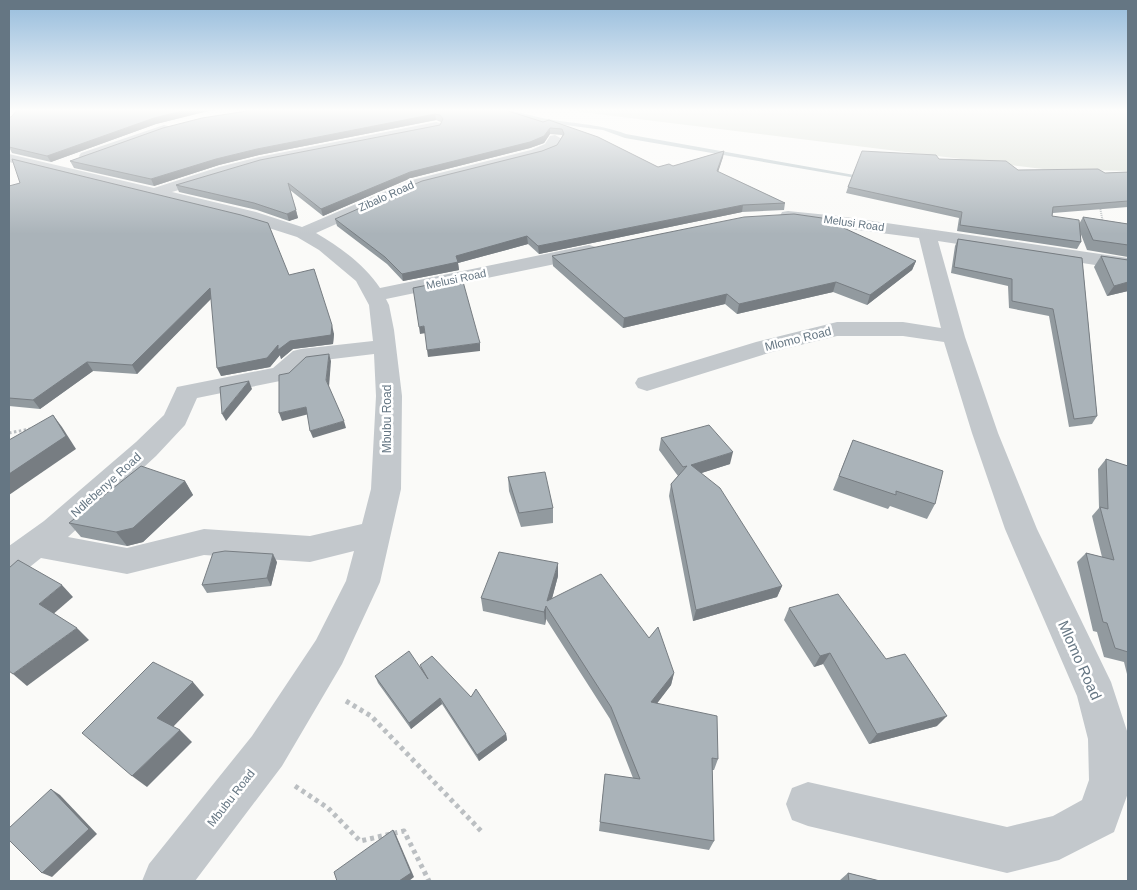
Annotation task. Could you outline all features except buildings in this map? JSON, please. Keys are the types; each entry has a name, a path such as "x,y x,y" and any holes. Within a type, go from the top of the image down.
{"street":[{"path":"53,168 101,151"},
{"path":"156,193 188,180 263,160 311,151"},
{"name":"Zibalo Road","path":"303,233 417,183 542,151"},
{"name":"Mbubu Road","path":"9,158 250,216 303,233 347,262 362,277 375,295 379,305 389,396 386,489 363,582 329,652 259,762 166,881"},
{"name":"Melusi Road","path":"769,216 801,216 1124,263"},
{"name":"Mlomo Road","path":"808,804 1007,850 1058,838 1098,816 1111,780 1108,739 1098,696 1020,529 985,433 954,337 927,234"},
{"name":"Melusi Road","path":"375,295 610,246"},
{"name":"Mlomo Road","path":"647,383 764,347 838,329 903,329 954,337"},
{"name":"Ndlebenye Road","path":"9,564 62,524 176,419 186,392 281,374 301,356 385,346"},
{"path":"36,544 127,561 204,542 310,549 376,533"}],"path":[{"path":"1099,204 1114,256 1124,263"},
{"path":"9,433 36,428"},
{"path":"311,680 371,716 482,832"},
{"path":"259,762 328,808 360,841 404,831 429,881"}],"shaded area":[{"path":"893,151 1128,151 1128,171 1043,169"}],"waterway":[{"path":"709,151 868,178"}]}
